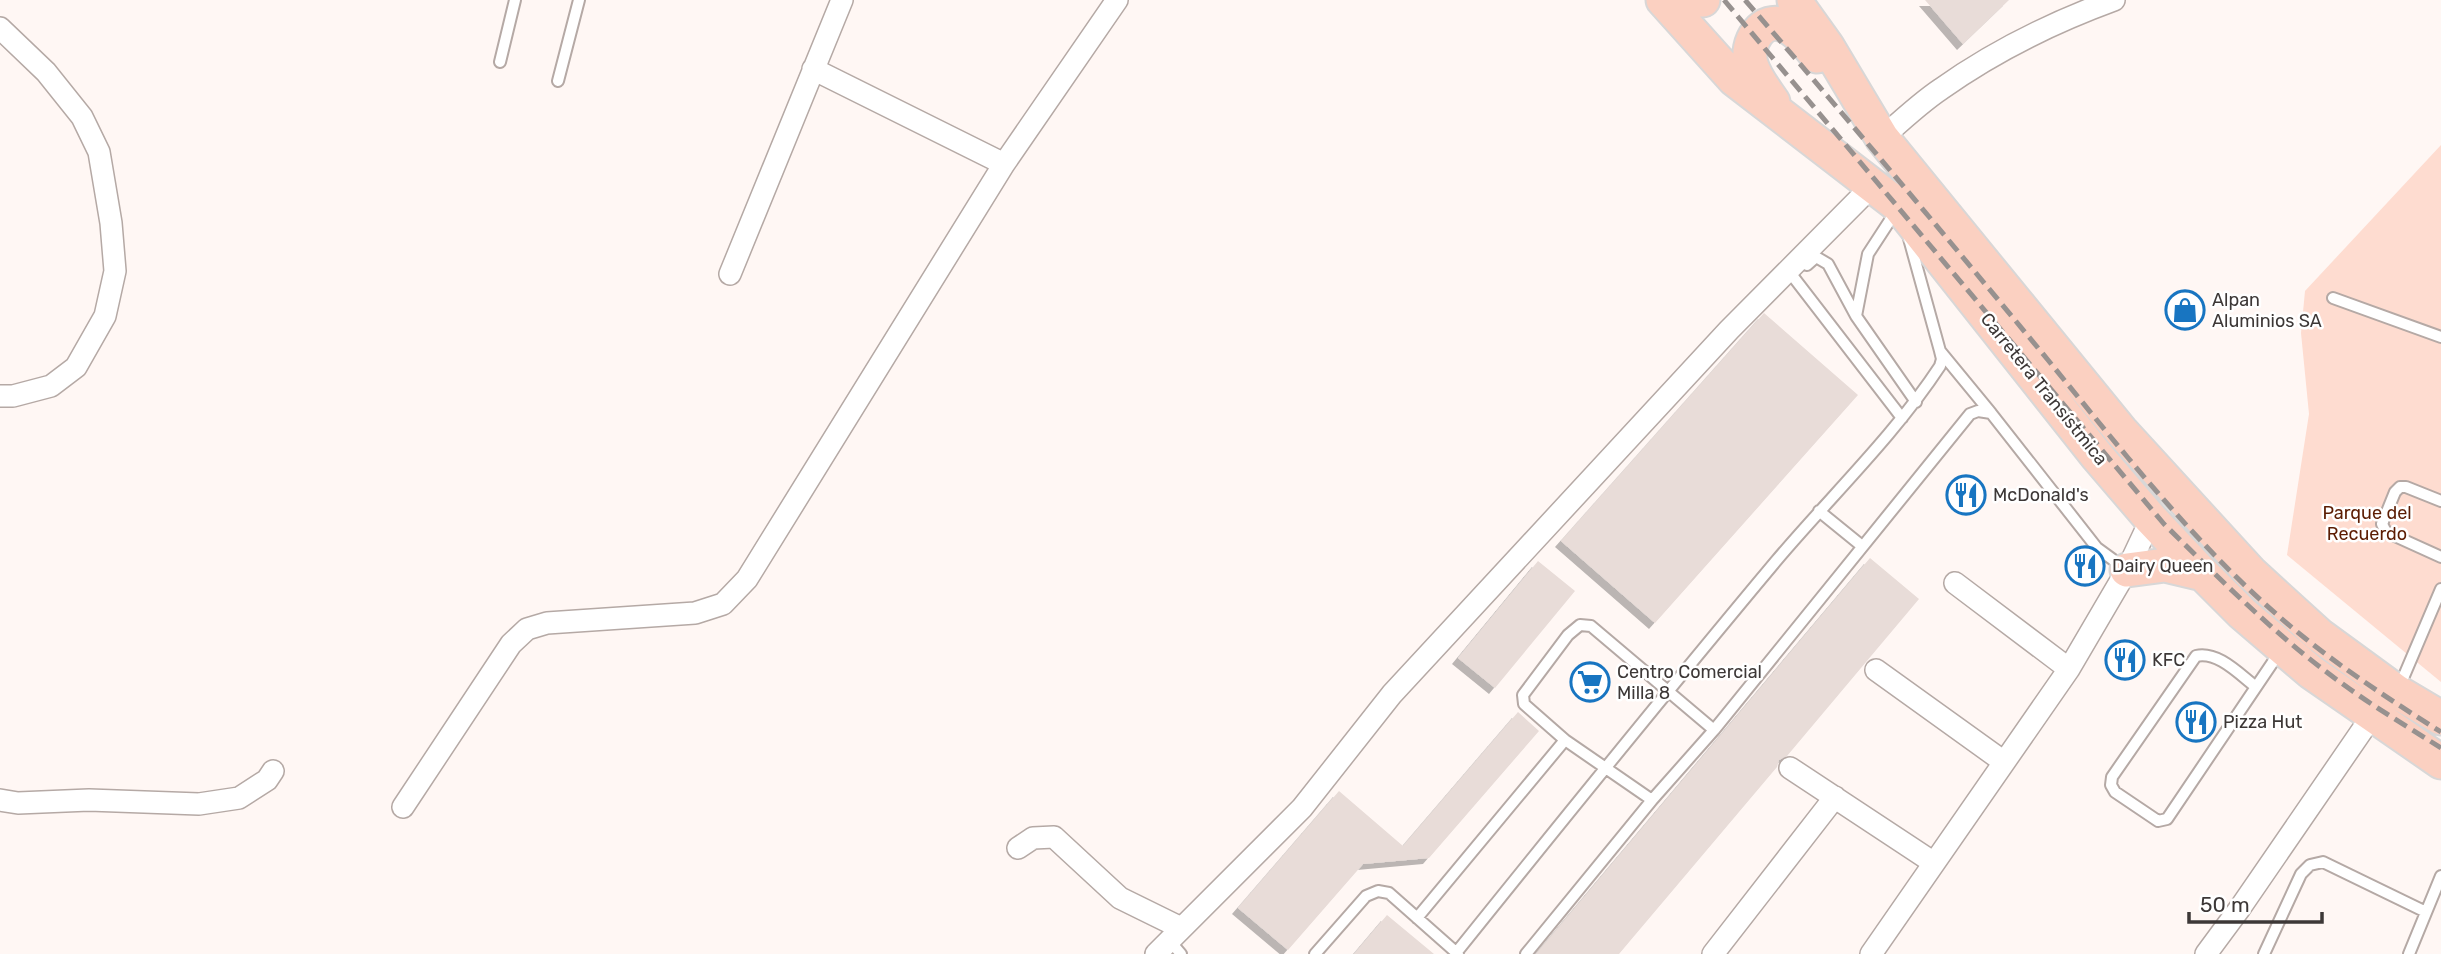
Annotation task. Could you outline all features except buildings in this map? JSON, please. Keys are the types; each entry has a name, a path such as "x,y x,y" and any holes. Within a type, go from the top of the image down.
{"main road":[{"name":"Carretera Transístmica","path":"1663,0 1734,79 1899,206 2097,456 2203,574 2311,672 2441,762"},
{"path":"1690,0 1703,0"},
{"name":"Carretera Transístmica","path":"1794,0 1828,46 1882,138 2121,431 2251,573 2319,635 2397,692 2441,718"},
{"path":"1785,120 1755,75 1750,60 1754,36 1759,30 1772,24 1787,26 1800,36 1861,105"},
{"path":"2127,570 2165,565 2203,574"}],"street":[{"path":"730,274 842,0"},
{"path":"403,807 511,644 527,629 547,624 695,613 723,604 747,579 1004,164 1117,0"},
{"path":"1882,138 1940,89 2012,46 2085,11 2115,0"},
{"path":"0,28 46,72 82,117 99,152 111,223 115,271 105,316 76,367 51,386 13,396 0,396"},
{"path":"813,69 1004,164"},
{"path":"1018,848 1033,838 1054,837 1172,944 1303,808 1392,694 1729,330 1794,279 1873,185"},
{"path":"1871,954 2069,669 2127,570 2151,519"},
{"path":"1955,583 2069,669"},
{"path":"1876,670 2004,762"},
{"path":"2206,954 2372,716"},
{"path":"1790,768 1934,863"},
{"path":"0,800 18,803 89,800 199,804 239,798 267,780 273,771"},
{"path":"1713,954 1835,797"}],"lane":[{"path":"500,62 515,0"},
{"path":"558,81 579,0"},
{"path":"1856,316 1868,254 1899,206"},
{"path":"1315,954 1366,896 1378,891 1390,892 1457,953 1668,691 1819,510 1916,402 1942,359 1899,206"},
{"path":"1902,418 1794,279 1815,257 1828,264 1856,316 1916,402"},
{"path":"2333,298 2441,337"},
{"path":"1940,351 2097,548 2127,570"},
{"path":"1526,954 1652,800 1714,730 1970,414 1978,411 1991,413"},
{"path":"2441,501 2400,487 2395,492 2382,524 2386,532 2441,557"},
{"path":"1819,510 1862,546"},
{"path":"2397,692 2441,589"},
{"path":"1652,800 1565,740 1524,704 1523,695 1568,635 1580,625 1591,626 1714,730"},
{"path":"2256,687 2214,656 2196,656 2112,777 2111,785 2115,792 2158,821 2163,821 2256,687 2282,647"},
{"path":"1417,918 1565,740"},
{"path":"2264,954 2301,874 2310,865 2323,862 2426,912"},
{"path":"2409,954 2441,876"}],"green space":[{"name":"Parque del Recuerdo","path":"2441,145 2441,682 2287,555 2309,414 2301,333 2305,291"}],"railway":[{"path":"1724,0 2164,524 2298,650 2358,695 2441,748"},
{"path":"1745,0 2139,471 2202,542 2235,576 2306,639 2441,732"}],"place":[{"name":"Alpan Aluminios SA","path":"2185,310"},
{"name":"McDonald's","path":"1966,495"},
{"name":"Dairy Queen","path":"2085,566"},
{"name":"KFC","path":"2125,660"},
{"name":"Centro Comercial Milla 8","path":"1590,682"},
{"name":"Pizza Hut","path":"2196,722"}]}
